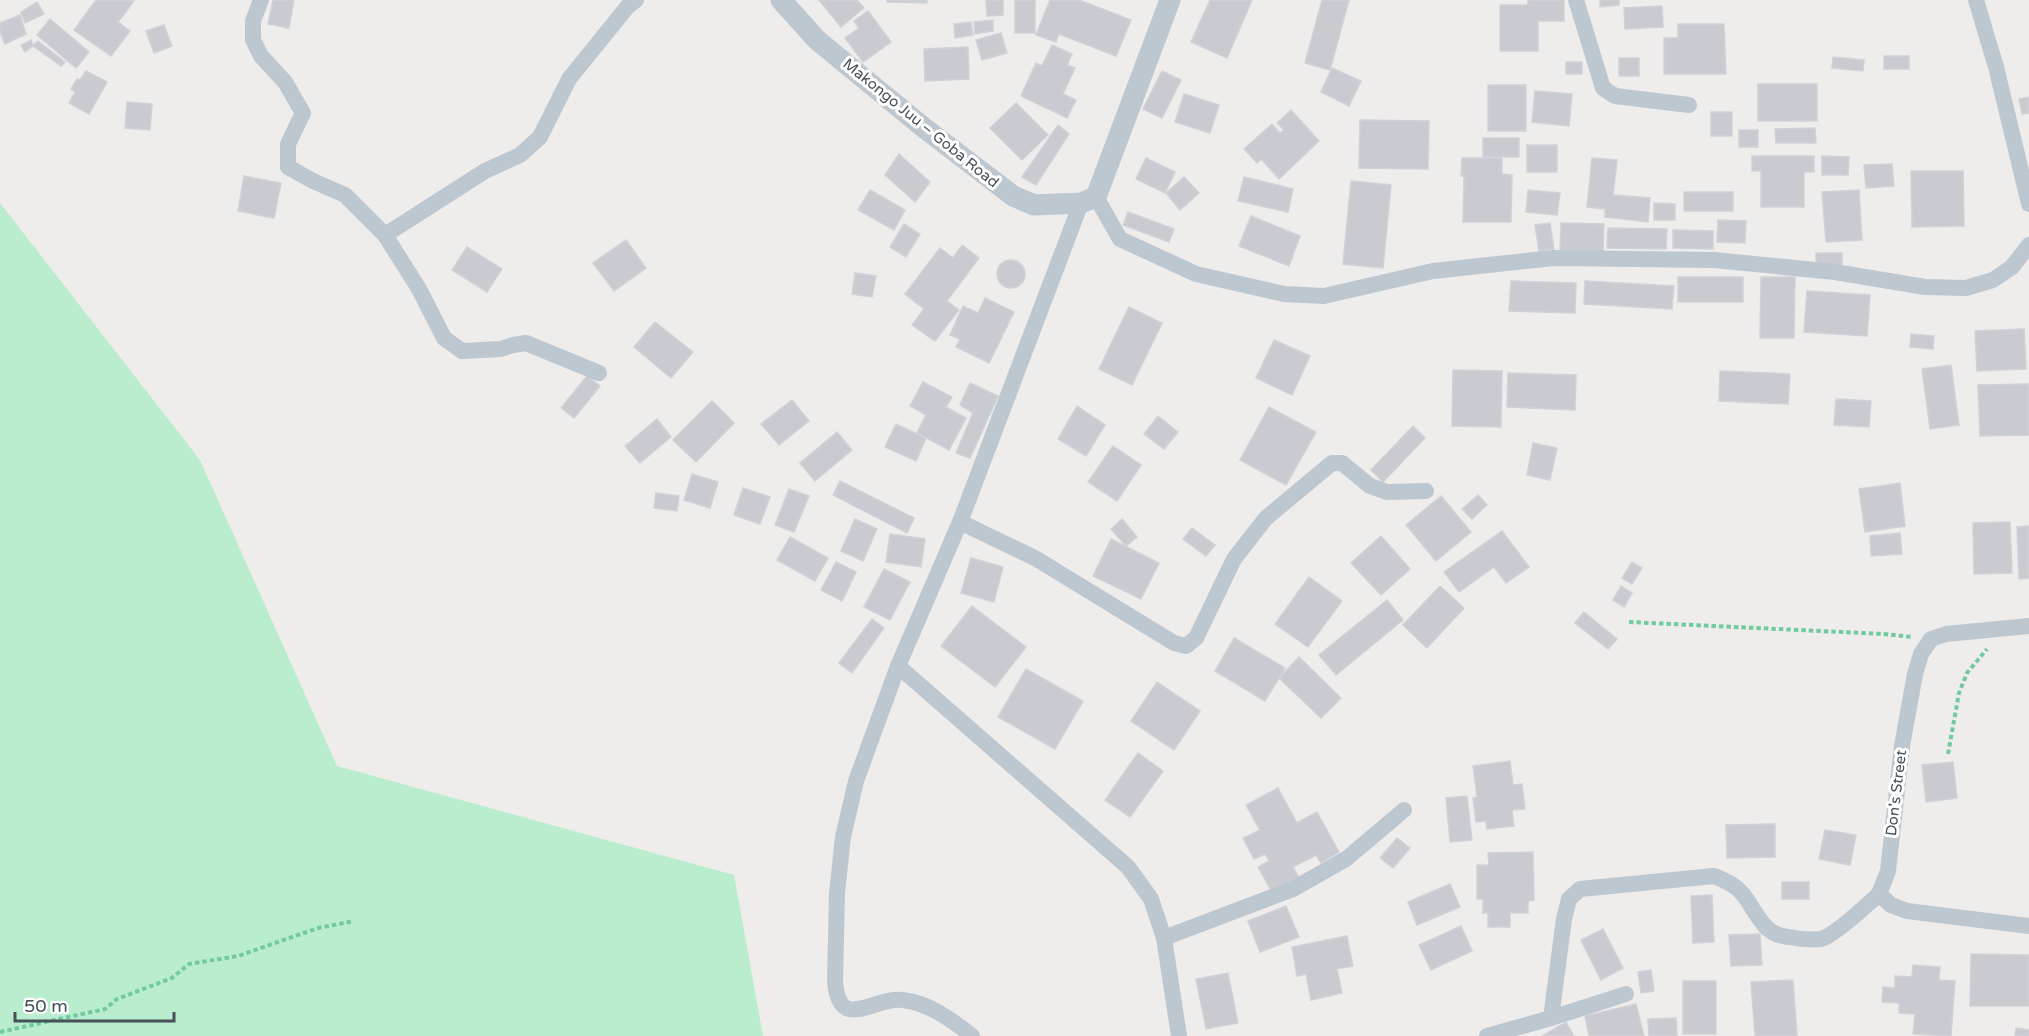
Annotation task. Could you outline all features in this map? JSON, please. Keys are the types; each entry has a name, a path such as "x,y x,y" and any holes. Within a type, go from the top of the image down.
{"street":[{"path":"261,0 253,21 253,40 261,56 285,82 303,113 288,144 288,167 345,195 385,235 419,289 444,338 462,351 501,350 513,345 526,344 598,373"},
{"path":"385,235 485,171 520,155 540,137 569,79 628,6 636,0"},
{"name":"Makongo Juu – Goba Road","path":"781,0 826,47 923,128 1012,196 1034,206 1089,200"},
{"path":"972,1036 945,1015 903,1000 856,1009 839,1004 836,996 837,893 843,837 856,781 898,666 960,522 1170,0"},
{"path":"1576,0 1603,88 1615,96 1689,105"},
{"path":"1976,0 1996,67 2029,204"},
{"path":"1089,200 1120,239 1196,274 1284,294 1324,296 1433,271 1553,258 1714,260 1835,272 1925,287 1966,288 1993,280 2012,267 2029,245"},
{"path":"960,522 1035,558 1174,644 1186,646 1196,638 1234,559 1266,518 1332,463 1342,463 1370,486 1387,492 1426,491"},
{"path":"1931,639 1946,634 2029,626"},
{"name":"Don's Street","path":"1879,894 1888,871 1902,746 1915,674 1921,654 1931,639"},
{"path":"898,666 1128,867 1151,899 1164,938 1179,1036"},
{"path":"1164,938 1302,884 1347,859 1404,810"},
{"path":"1551,1018 1564,919 1569,899 1580,889 1714,876 1732,883 1745,895 1765,927 1778,936 1800,939 1823,939 1879,894 1891,905 1907,911 2029,926"},
{"path":"1487,1036 1626,994"}],"path":[{"path":"1629,622 1884,634 1931,639"},
{"path":"1948,754 1959,693 1967,673 1986,650 2010,628"},
{"path":"0,1032 105,1009 117,999 172,978 189,964 238,956 318,928 354,921"}],"green space":[{"path":"0,203 200,460 337,766 734,875 763,1036 0,1036"}],"building":[{"path":"96,0 134,1 118,22 130,31 111,56 74,30"},
{"path":"273,0 294,0 289,28 268,24"},
{"path":"819,0 857,0 864,8 841,27"},
{"path":"887,0 927,0 927,3 887,2"},
{"path":"986,0 1003,0 1003,15 987,16"},
{"path":"1015,0 1035,0 1035,33 1015,33"},
{"path":"1050,0 1079,0 1131,20 1116,56 1059,34 1056,42 1036,35"},
{"path":"1210,0 1252,0 1227,58 1191,42"},
{"path":"1322,0 1349,0 1330,70 1305,63"},
{"path":"1528,0 1564,0 1564,21 1538,21 1538,51 1500,51 1500,5 1528,5"},
{"path":"1600,0 1619,0 1619,5 1600,7"},
{"path":"37,2 44,14 25,23 21,12"},
{"path":"1662,6 1663,27 1625,29 1624,8"},
{"path":"868,11 891,42 863,62 845,38 859,28 854,21"},
{"path":"20,15 26,34 5,44 0,32 0,23"},
{"path":"50,19 89,52 76,68 37,35"},
{"path":"993,20 993,31 975,34 974,22"},
{"path":"971,22 973,35 955,38 954,24"},
{"path":"1678,24 1724,24 1726,74 1664,74 1664,38 1678,38"},
{"path":"164,25 172,46 154,53 146,31"},
{"path":"1001,33 1007,53 982,60 976,40"},
{"path":"31,40 33,46 25,52 21,45"},
{"path":"38,41 65,62 61,66 33,46"},
{"path":"1052,45 1072,54 1067,65 1075,68 1063,94 1076,100 1067,118 1021,96 1036,63 1042,66"},
{"path":"968,47 969,79 925,81 924,49"},
{"path":"1884,56 1909,56 1909,69 1884,69"},
{"path":"1833,57 1864,60 1863,71 1832,68"},
{"path":"1619,58 1639,58 1639,76 1619,76"},
{"path":"1566,62 1582,62 1582,74 1566,74"},
{"path":"1332,68 1361,81 1349,106 1321,92"},
{"path":"86,71 107,82 89,114 69,103 75,92 71,89"},
{"path":"1162,71 1181,80 1162,118 1143,109"},
{"path":"1758,84 1817,84 1817,121 1758,121"},
{"path":"1488,85 1526,85 1526,131 1488,131"},
{"path":"1535,91 1572,94 1569,126 1532,122"},
{"path":"1184,94 1219,105 1210,133 1175,122"},
{"path":"2029,97 2029,113 2022,114 2019,99"},
{"path":"127,102 152,104 150,130 125,128"},
{"path":"1016,103 1048,135 1022,160 990,128"},
{"path":"1291,110 1319,141 1279,179 1261,159 1257,163 1244,149 1272,124 1280,133 1284,130 1277,123"},
{"path":"1711,112 1732,112 1732,136 1711,136"},
{"path":"1360,120 1429,121 1428,169 1359,168"},
{"path":"1058,125 1069,134 1036,185 1022,177"},
{"path":"1815,128 1816,143 1776,143 1775,129"},
{"path":"1739,130 1758,130 1758,147 1739,147"},
{"path":"1483,138 1519,138 1519,157 1483,157"},
{"path":"1527,145 1557,145 1557,172 1527,172"},
{"path":"899,154 930,182 915,202 885,175"},
{"path":"1752,156 1814,156 1814,172 1804,172 1804,207 1761,207 1761,171 1752,171"},
{"path":"1822,156 1849,157 1848,175 1822,175"},
{"path":"1146,158 1175,172 1165,193 1136,179"},
{"path":"1462,158 1502,158 1502,174 1512,175 1511,222 1463,222"},
{"path":"1592,158 1617,160 1613,195 1650,198 1648,222 1605,217 1605,209 1587,207"},
{"path":"1892,164 1894,186 1866,188 1864,165"},
{"path":"1911,171 1963,171 1964,226 1912,227"},
{"path":"244,176 281,183 274,218 238,211"},
{"path":"1184,177 1199,193 1180,210 1166,193"},
{"path":"1244,177 1293,189 1288,212 1238,201"},
{"path":"1351,181 1391,185 1383,268 1343,264"},
{"path":"870,190 905,210 894,230 858,210"},
{"path":"1528,190 1560,193 1557,215 1526,212"},
{"path":"1859,190 1862,240 1826,242 1822,192"},
{"path":"1684,192 1733,192 1733,211 1684,211"},
{"path":"1654,203 1675,204 1675,220 1654,220"},
{"path":"1128,212 1174,229 1169,242 1123,225"},
{"path":"1251,216 1300,236 1289,266 1239,246"},
{"path":"1718,220 1746,221 1745,243 1717,242"},
{"path":"1550,223 1554,249 1539,251 1535,225"},
{"path":"1561,223 1604,224 1603,252 1560,251"},
{"path":"904,224 920,234 906,257 890,247"},
{"path":"1608,228 1667,229 1666,249 1607,248"},
{"path":"1673,230 1713,231 1713,249 1673,248"},
{"path":"626,240 646,268 614,291 593,263"},
{"path":"962,245 979,258 947,301 959,310 935,341 912,325 924,309 905,294 940,248 953,258"},
{"path":"467,247 502,269 487,292 452,270"},
{"path":"1816,253 1842,253 1842,269 1816,269"},
{"path":"1011,260 1021,264 1025,274 1021,284 1011,288 1001,284 997,274 1001,264"},
{"path":"855,273 876,276 872,297 852,294"},
{"path":"1678,277 1743,277 1743,302 1678,302"},
{"path":"1761,277 1795,277 1794,338 1760,338"},
{"path":"1511,281 1576,283 1575,313 1509,311"},
{"path":"1585,281 1674,286 1672,309 1584,304"},
{"path":"1807,291 1870,295 1867,336 1804,332"},
{"path":"985,298 1014,312 989,363 956,347 960,339 950,335 963,306 978,313"},
{"path":"1129,307 1162,323 1132,385 1099,369"},
{"path":"655,322 693,352 671,378 634,347"},
{"path":"2024,329 2026,369 1977,371 1975,331"},
{"path":"1911,334 1934,336 1933,349 1910,347"},
{"path":"1274,340 1310,356 1292,395 1256,378"},
{"path":"1951,365 1959,425 1930,429 1922,369"},
{"path":"1453,370 1502,371 1501,427 1452,426"},
{"path":"1720,371 1790,374 1788,404 1719,401"},
{"path":"1508,373 1576,375 1575,410 1507,407"},
{"path":"587,376 600,386 574,418 561,408"},
{"path":"923,382 952,397 946,407 966,418 949,450 917,433 926,415 910,406"},
{"path":"970,383 998,396 970,458 956,453 973,413 960,405"},
{"path":"2029,384 2029,435 1980,436 1978,385"},
{"path":"1836,399 1871,401 1869,427 1834,425"},
{"path":"792,400 809,421 779,445 761,424"},
{"path":"712,401 734,423 696,462 673,440"},
{"path":"1077,406 1105,425 1086,456 1058,439"},
{"path":"1269,407 1316,432 1286,485 1240,460"},
{"path":"1158,416 1178,432 1164,449 1144,434"},
{"path":"657,419 671,437 640,463 625,446"},
{"path":"896,424 926,438 916,461 885,447"},
{"path":"1413,426 1425,438 1383,482 1371,470"},
{"path":"837,432 852,450 815,481 800,463"},
{"path":"1533,443 1557,448 1550,480 1527,475"},
{"path":"1113,446 1141,465 1117,501 1088,482"},
{"path":"692,474 718,482 710,508 684,500"},
{"path":"840,481 914,518 907,533 833,495"},
{"path":"1900,483 1905,526 1865,532 1859,489"},
{"path":"743,488 770,497 760,524 734,515"},
{"path":"789,489 809,496 794,532 775,525"},
{"path":"656,493 679,496 677,511 654,508"},
{"path":"1478,495 1487,505 1472,519 1462,509"},
{"path":"1441,496 1471,532 1436,561 1406,525"},
{"path":"855,519 877,529 863,561 841,551"},
{"path":"1122,519 1137,537 1126,546 1111,529"},
{"path":"2010,522 2012,573 1974,574 1973,523"},
{"path":"2029,526 2029,578 2019,579 2017,527"},
{"path":"1192,528 1215,545 1206,556 1183,539"},
{"path":"1502,531 1529,567 1506,583 1494,567 1459,592 1444,572"},
{"path":"1900,533 1902,554 1871,556 1870,536"},
{"path":"890,534 925,539 921,567 886,562"},
{"path":"1381,536 1410,569 1381,595 1351,563"},
{"path":"790,537 828,558 815,581 777,560"},
{"path":"1111,539 1159,563 1141,599 1093,576"},
{"path":"971,558 1003,567 994,602 961,593"},
{"path":"836,562 856,572 842,601 821,590"},
{"path":"1632,562 1642,568 1632,584 1622,578"},
{"path":"884,569 910,582 890,620 864,607"},
{"path":"1309,577 1342,601 1308,647 1275,624"},
{"path":"1440,586 1464,608 1427,648 1403,625"},
{"path":"1621,586 1632,593 1624,607 1613,600"},
{"path":"1387,600 1403,620 1336,675 1319,655"},
{"path":"972,606 1026,647 995,687 941,646"},
{"path":"1584,612 1617,639 1608,649 1575,623"},
{"path":"872,619 884,628 852,673 839,663"},
{"path":"1234,638 1285,668 1265,701 1215,671"},
{"path":"1299,657 1341,698 1321,718 1279,678"},
{"path":"1026,669 1083,701 1055,749 998,717"},
{"path":"1157,682 1200,711 1174,750 1131,721"},
{"path":"1138,753 1163,771 1130,817 1105,800"},
{"path":"1510,761 1513,785 1522,784 1525,809 1512,810 1514,826 1487,829 1486,821 1476,822 1473,798 1477,797 1473,766"},
{"path":"1953,762 1957,798 1926,802 1922,765"},
{"path":"1278,788 1297,823 1317,812 1339,852 1321,863 1316,855 1293,867 1299,878 1272,892 1258,867 1269,861 1265,854 1254,859 1243,838 1260,830 1246,805"},
{"path":"1467,796 1472,840 1450,842 1446,798"},
{"path":"1775,824 1775,857 1727,858 1726,825"},
{"path":"1825,830 1856,835 1850,865 1819,859"},
{"path":"1397,838 1410,848 1393,868 1380,858"},
{"path":"1533,852 1534,900 1528,901 1528,913 1510,913 1510,927 1488,927 1488,913 1483,913 1483,899 1477,899 1477,865 1489,865 1488,853"},
{"path":"1782,882 1809,882 1809,899 1782,899"},
{"path":"1450,884 1460,907 1417,925 1408,902"},
{"path":"1712,895 1714,942 1693,943 1691,896"},
{"path":"1286,906 1299,937 1260,952 1248,921"},
{"path":"1461,926 1472,951 1431,970 1419,945"},
{"path":"1603,929 1623,968 1601,980 1581,940"},
{"path":"1760,934 1762,965 1731,966 1729,935"},
{"path":"1347,936 1353,966 1337,969 1342,993 1311,1000 1306,974 1297,976 1292,947"},
{"path":"1971,954 2029,955 2029,1006 1970,1006"},
{"path":"1913,965 1940,967 1939,980 1955,981 1951,1036 1913,1034 1915,1014 1899,1013 1899,1003 1882,1002 1883,987 1895,988 1895,976 1912,977"},
{"path":"1651,970 1654,991 1641,993 1638,972"},
{"path":"1228,973 1238,1023 1206,1029 1196,979"},
{"path":"1793,980 1797,1036 1755,1036 1751,982"},
{"path":"1683,981 1716,981 1716,1034 1683,1034"},
{"path":"1636,1004 1644,1036 1589,1036 1585,1016"},
{"path":"1676,1018 1677,1036 1649,1036 1648,1019"},
{"path":"1566,1022 1574,1036 1542,1036"},
{"path":"2016,1028 2029,1030 2029,1036 2015,1036"}]}
